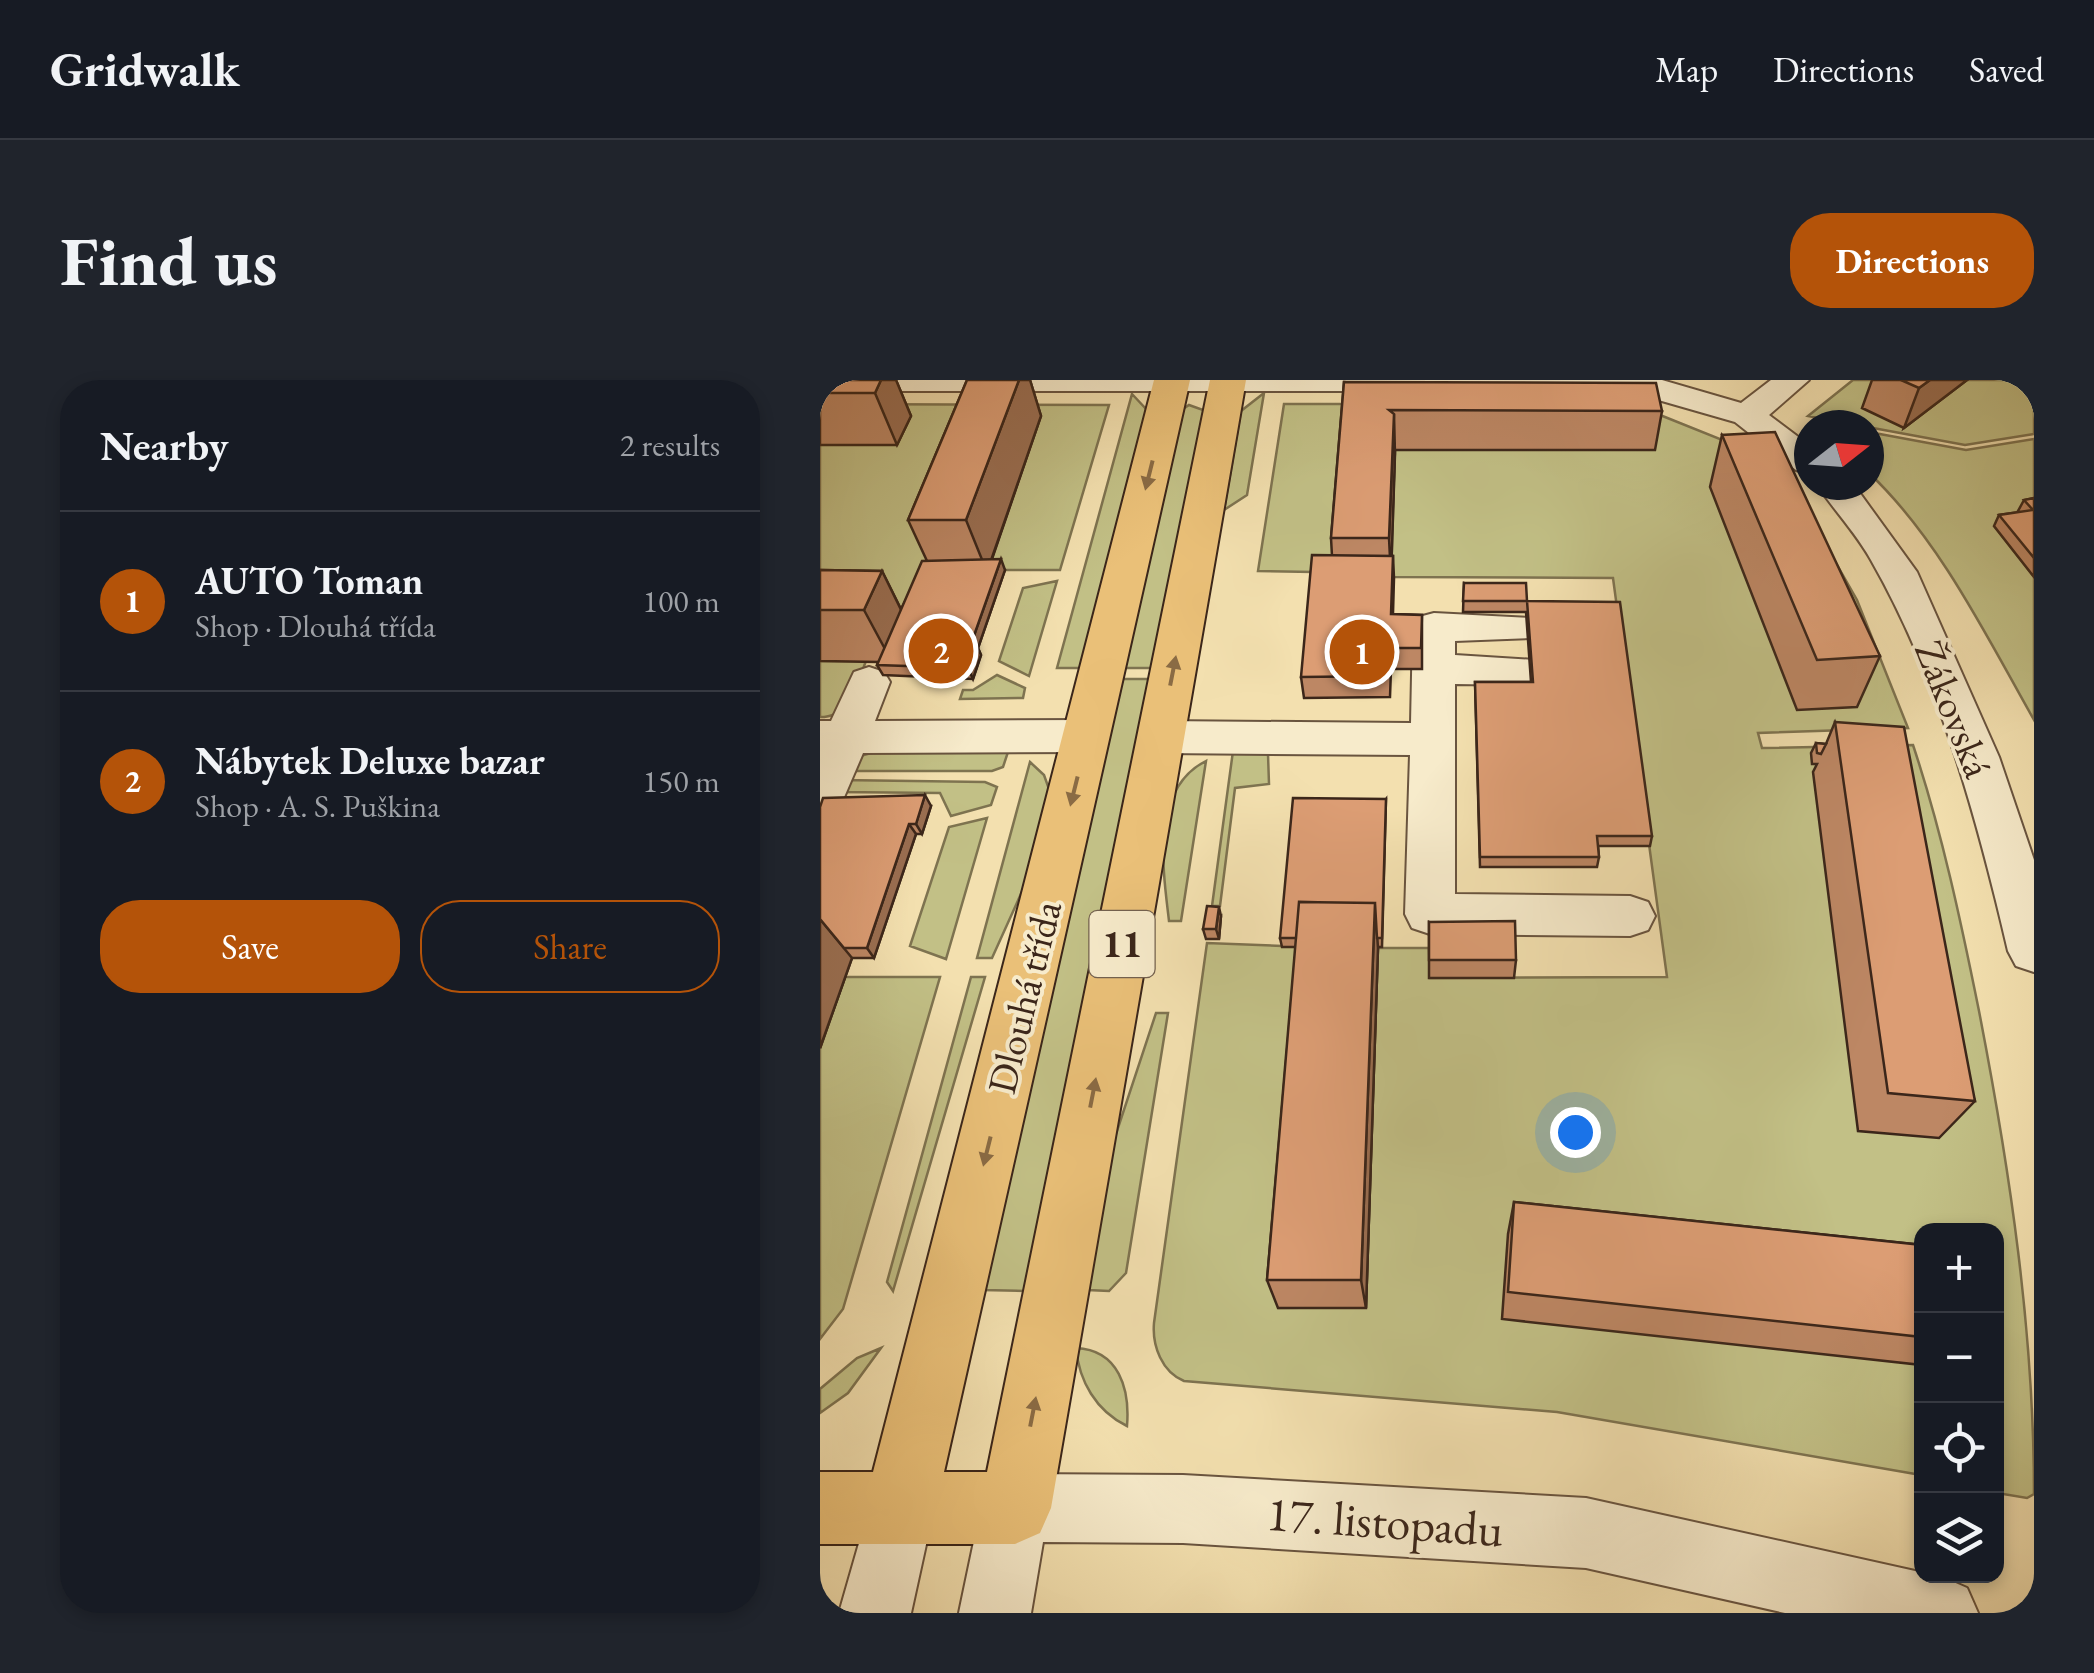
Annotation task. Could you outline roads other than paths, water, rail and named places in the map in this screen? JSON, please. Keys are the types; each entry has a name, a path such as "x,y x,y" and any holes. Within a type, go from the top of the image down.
{"main road":[{"name":"Dlouhá třída","path":"900,1508 1172,381"},
{"name":"Dlouhá třída","path":"1015,1508 1227,381"},
{"name":"17. listopadu","path":"820,1508 1015,1508"}],"street":[{"path":"1747,415 1792,380"},
{"path":"820,381 1630,381 1747,415 1794,451"},
{"name":"Žákovská","path":"1846,500 1896,568 1969,736 2019,886 2034,951"},
{"path":"1520,649 1434,627 1430,914 1630,916"},
{"path":"823,797 834,737 869,682"},
{"path":"834,737 1087,736"},
{"path":"1161,737 1432,739"},
{"name":"Dlouhá třída","path":"875,1613 900,1508"},
{"name":"Dlouhá třída","path":"995,1613 1015,1508"},
{"name":"17. listopadu","path":"1015,1508 1183,1509 1586,1534 1942,1613"}],"place":[{"name":"Nábytek Deluxe bazar","path":"941,651"},
{"name":"AUTO Toman","path":"1362,652"}]}
